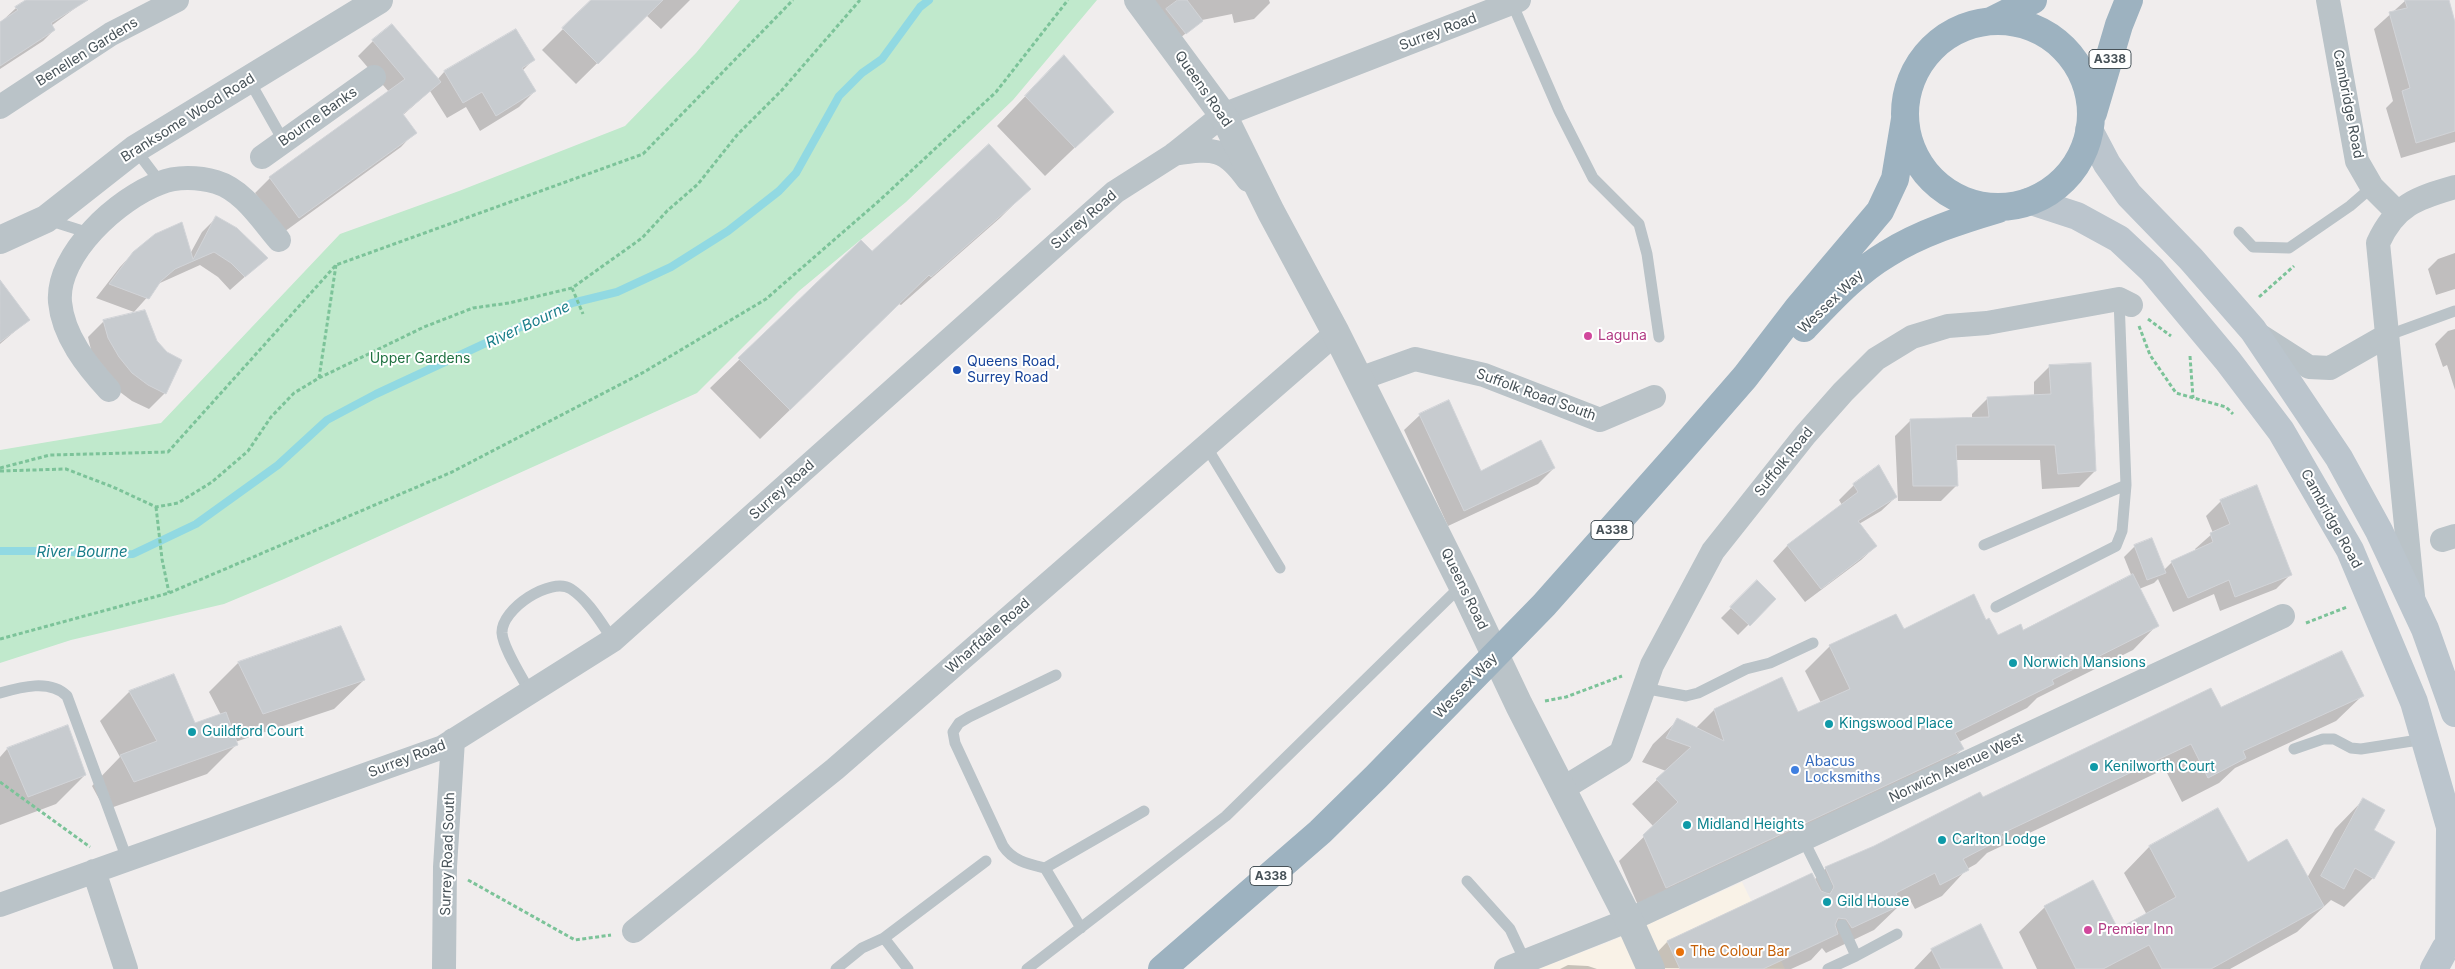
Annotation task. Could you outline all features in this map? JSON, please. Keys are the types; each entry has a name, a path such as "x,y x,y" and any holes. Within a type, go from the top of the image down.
{"highway":[{"path":"1989,22 2033,0"},
{"name":"A338","path":"2090,124 2111,56 2118,25 2129,0"},
{"path":"1989,22 2012,22 2029,27 2044,33 2062,47 2076,65 2086,85 2090,124"},
{"name":"Wessex Way","path":"1162,969 1313,838 1376,778 1544,605 1745,377 1798,308 1880,211 1895,179 1910,84 1928,54 1956,32 1989,22"},
{"path":"1905,119 1907,132 1916,158 1937,184 1967,202 1994,207 2019,204"},
{"name":"Wessex Way","path":"1745,377 1789,344 1850,281 1887,254 1944,228 2019,204 2048,192 2063,180 2075,165 2084,148 2090,124"}],"main road":[{"path":"2090,124 2107,164 2129,195 2191,259 2253,330 2339,458 2379,531 2429,638 2455,713"},
{"name":"Cambridge Road","path":"2019,204 2077,216 2119,239 2152,270 2228,361 2281,431 2350,550 2414,702 2450,827 2452,942"},
{"path":"2434,969 2452,942"}],"street":[{"name":"Benellen Gardens","path":"0,107 111,34 176,0"},
{"name":"Branksome Wood Road","path":"0,240 46,219 135,149 379,0"},
{"name":"Queens Road","path":"1138,0 1224,115 1271,212 1336,332 1462,585 1519,705 1629,920 1651,969"},
{"name":"Cambridge Road","path":"2328,0 2357,161 2372,187 2398,212"},
{"name":"Surrey Road","path":"0,905 443,747 613,640 1115,192 1173,155 1224,115 1516,1"},
{"name":"Bourne Banks","path":"262,156 374,78"},
{"name":"Queens Road","path":"1173,155 1203,150 1226,154 1241,170 1271,212"},
{"path":"109,390 88,367 72,338 60,301 63,282 74,257 89,233 110,214 136,195 160,182 182,178 200,179 229,187 242,196 279,240"},
{"path":"2414,606 2378,243 2386,225 2398,212 2411,203 2455,187"},
{"name":"Suffolk Road","path":"1562,789 1621,753 1652,665 1713,551 1805,435 1843,392 1876,359 1912,337 1948,326 1987,323 2125,302"},
{"path":"2253,330 2309,367 2330,368 2386,336"},
{"name":"Wharfdale Road","path":"634,931 835,769 1336,332"},
{"name":"Suffolk Road South","path":"1359,379 1415,359 1484,375 1600,420 1654,397"},
{"name":"Norwich Avenue West","path":"1515,965 1629,920 2283,616"},
{"name":"Surrey Road South","path":"444,969 445,867 453,740"},
{"path":"111,864 126,969"}],"lane":[{"path":"1516,1 1559,111 1593,178 1639,224 1647,254 1659,337"},
{"path":"249,80 284,142"},
{"path":"135,149 160,182"},
{"path":"2239,232 2253,247 2289,248 2350,206 2372,187"},
{"path":"46,219 89,233"},
{"path":"1996,606 2116,546 2125,511 2126,485 2125,302"},
{"path":"2386,336 2455,311"},
{"path":"1206,446 1280,568"},
{"path":"1984,545 2126,485"},
{"path":"1027,969 1226,816 1462,585"},
{"path":"530,692 502,635 502,623 511,610 524,601 542,590 563,586 571,589 590,608 613,640"},
{"path":"1643,688 1686,696 1698,693 1746,669 1770,663 1813,643"},
{"path":"1056,675 969,717 959,723 953,732 955,743 1008,854 1019,861 1044,868 1081,928"},
{"path":"0,693 45,686 60,690 66,696 111,864"},
{"path":"2294,749 2324,739 2334,739 2351,748 2362,750 2425,739"},
{"path":"1044,868 1144,811"},
{"path":"1803,839 1827,887"},
{"path":"836,969 862,948 884,938 986,860"},
{"path":"1467,881 1510,930 1515,965"},
{"path":"1842,925 1856,956"},
{"path":"1828,969 1897,934"},
{"path":"884,938 908,969"}],"path":[{"path":"0,470 50,455 168,452 336,264 643,154 793,0"},
{"path":"0,470 66,470 113,487 156,507 178,503 212,482 248,451 271,417 294,393 319,378 424,327 473,308 509,303 572,288 642,238 667,211 698,184 737,135 795,76 860,0"},
{"path":"0,638 169,594 452,472 644,372 766,299 880,200 996,92 1068,0"},
{"path":"319,378 336,264"},
{"path":"572,288 583,314"},
{"path":"2125,302 2175,339"},
{"path":"2125,302 2150,355 2176,393 2226,407 2241,420"},
{"path":"2190,351 2193,398"},
{"path":"156,507 162,559 169,594"},
{"path":"2283,616 2301,626 2349,606 2345,598"},
{"path":"1519,705 1566,697 1652,665"},
{"path":"0,782 111,864"},
{"path":"445,867 575,940 634,931"}],"shaded area":[{"path":"1742,882 1785,969 1537,969 1611,941"}],"green space":[{"name":"Upper Gardens","path":"740,0 1097,0 1013,100 906,202 799,291 697,393 284,579 224,604 71,640 0,663 0,450 161,423 340,234 459,191 625,126 696,53"}],"building":[{"path":"26,0 88,0 51,23 55,30 0,66 0,22 18,10 15,7"},
{"path":"591,0 663,0 598,64 562,28"},
{"path":"1178,0 1187,0 1203,21 1186,34 1166,9"},
{"path":"2405,0 2449,0 2455,22 2455,131 2416,143 2402,91 2410,88 2389,12 2407,8"},
{"path":"392,24 441,82 403,114 417,133 299,218 269,177 405,79 372,40"},
{"path":"516,29 535,60 522,68 536,91 496,116 482,92 463,103 444,71"},
{"path":"1064,55 1114,112 1075,148 1025,96"},
{"path":"989,144 1031,189 931,277 929,275 790,410 738,358 861,240 872,251"},
{"path":"216,216 237,228 268,258 245,277 231,263 214,252 175,269 161,281 149,299 109,284 133,252 155,234 182,222 193,259"},
{"path":"0,280 30,320 0,342"},
{"path":"145,310 157,341 167,352 182,360 166,394 148,385 132,373 119,357 108,338 103,320"},
{"path":"2091,363 2096,471 2058,474 2055,445 1956,445 1958,486 1913,486 1910,419 1989,417 1987,397 2051,394 2049,365"},
{"path":"1449,400 1481,471 1541,440 1555,468 1464,511 1419,414"},
{"path":"1879,465 1897,497 1858,521 1877,546 1821,589 1787,545 1858,492 1853,484"},
{"path":"2257,485 2292,575 2235,597 2229,580 2188,598 2171,561 2213,542 2210,533 2230,524 2220,500"},
{"path":"2152,538 2166,573 2147,580 2134,545"},
{"path":"2133,574 2159,626 2052,680 2054,684 1955,733 1964,749 1666,888 1643,835 1678,802 1656,779 1691,747 1666,738 1677,718 1724,741 1714,709 1782,677 1798,712 1850,689 1829,645 1896,614 1904,629 1974,594 1986,620 1989,618 1998,635 2021,624 2023,630"},
{"path":"1757,580 1776,599 1750,626 1730,607"},
{"path":"341,626 365,680 263,714 238,662"},
{"path":"2342,651 2364,696 2243,751 2246,758 2208,778 2191,744 2001,834 2003,838 1963,859 1969,870 1940,885 1935,873 1896,893 1901,905 1852,928 1846,919 1838,918 1835,925 1838,934 1763,969 1680,969 1667,941 1812,873 1821,891 1830,894 1834,887 1825,867 1874,846 1980,792 1983,797 2211,688 2221,707"},
{"name":"Guildford Court","path":"174,674 195,723 226,712 238,745 134,782 120,755 157,741 129,691"},
{"path":"68,725 86,775 28,797 7,748"},
{"path":"2363,798 2385,810 2374,830 2395,842 2374,879 2355,868 2344,889 2321,876"},
{"path":"2218,808 2248,862 2287,839 2324,906 2211,969 2162,969 2149,945 2103,969 2076,969 2044,906 2093,880 2118,929 2176,897 2149,846"},
{"path":"1981,924 2003,969 1941,969 1931,949"}],"waterway":[{"name":"River Bourne","path":"0,551 63,551 100,555 133,554 196,524 278,465 327,420 376,394 572,303 617,292 671,267 728,231 779,191 796,173 839,96 862,73 882,59 920,7 929,0"}],"place":[{"name":"Laguna","path":"1588,336"},
{"name":"Queens Road, Surrey Road","path":"957,370"},
{"name":"Norwich Mansions","path":"2013,663"},
{"name":"Kingswood Place","path":"1829,724"},
{"name":"Guildford Court","path":"192,732"},
{"name":"Kenilworth Court","path":"2094,767"},
{"name":"Abacus Locksmiths","path":"1795,770"},
{"name":"Midland Heights","path":"1687,825"},
{"name":"Carlton Lodge","path":"1942,840"},
{"name":"Gild House","path":"1827,902"},
{"name":"Premier Inn","path":"2088,930"},
{"name":"The Colour Bar","path":"1680,952"}]}
